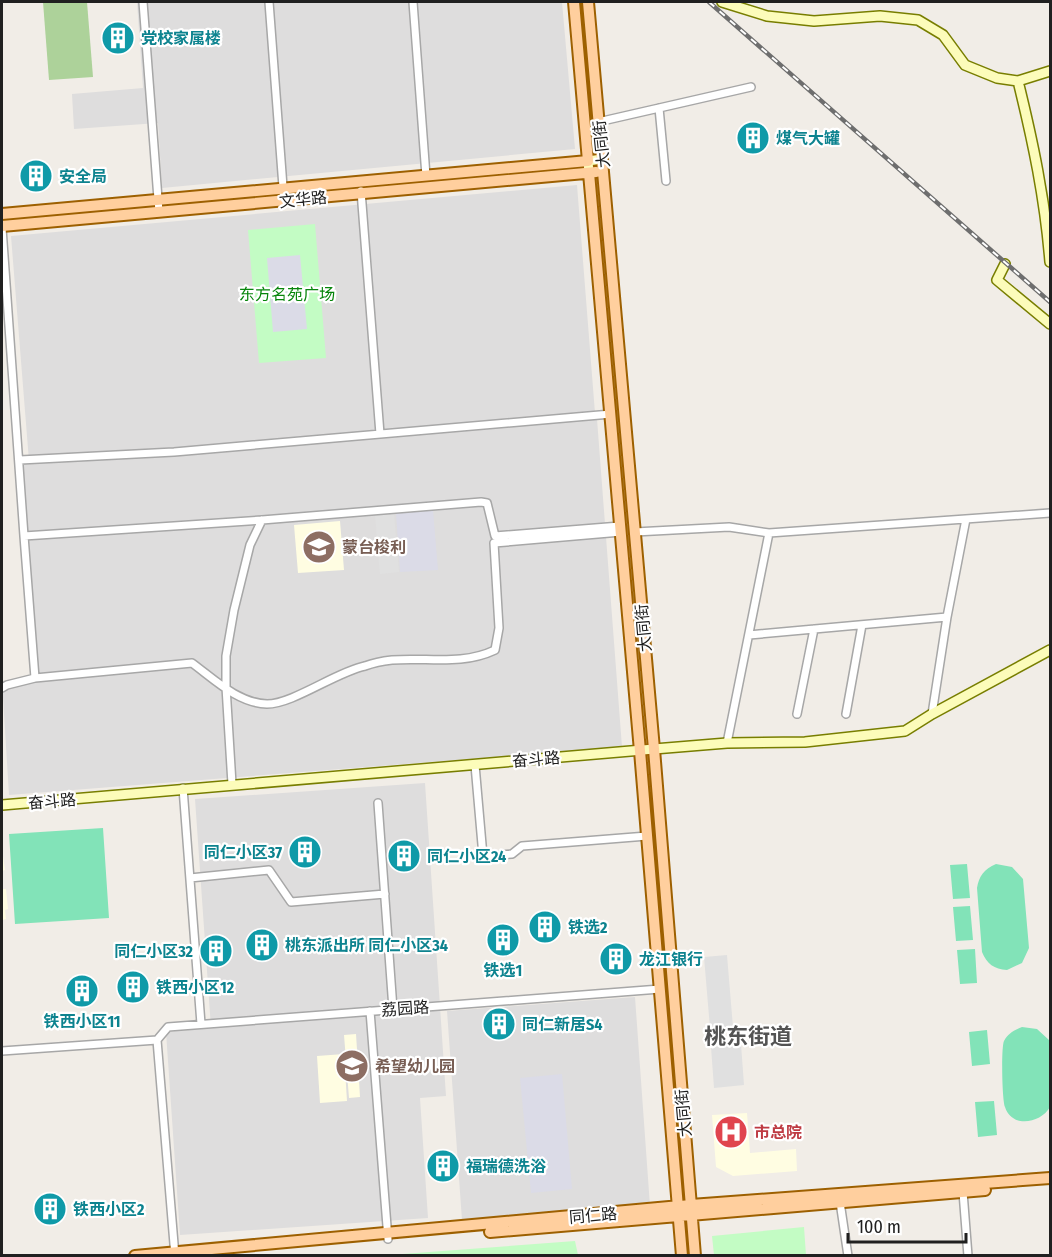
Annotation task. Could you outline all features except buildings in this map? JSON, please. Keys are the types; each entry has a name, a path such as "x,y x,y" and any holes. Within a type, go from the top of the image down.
{"main road":[{"name":"大同街","path":"574,2 588,161"},
{"name":"大同街","path":"588,2 654,749 695,1256"},
{"name":"文华路","path":"2,227 284,200 426,176 588,161"},
{"name":"文华路","path":"2,214 283,188 360,187 589,173 603,165"},
{"name":"大同街","path":"589,173 682,1256"},
{"name":"同仁路","path":"135,1256 220,1252 1050,1178"},
{"name":"同仁路","path":"691,1210 840,1202 1050,1184"}],"street":[{"path":"143,2 159,212"},
{"path":"269,2 284,200"},
{"path":"413,2 426,176"},
{"path":"722,2 767,16 802,20 879,16 918,20 943,35 965,65 997,78 1018,81 1050,71"},
{"path":"1018,81 1036,152 1047,220 1050,262"},
{"path":"598,122 751,87"},
{"path":"659,108 666,181"},
{"path":"589,173 588,161 603,165"},
{"path":"360,187 380,434"},
{"path":"2,227 34,678"},
{"path":"1005,264 997,280 1050,324"},
{"path":"20,460 174,452 611,414"},
{"path":"24,536 481,502 487,502 495,536 620,529"},
{"path":"635,531 729,527 770,533 1050,513"},
{"path":"932,714 947,617 966,519"},
{"path":"232,784 226,656 234,610 250,545 262,520"},
{"path":"2,688 34,678 192,663 241,698 270,704 289,699 361,666 391,660 456,661 482,656 495,650 499,628 494,543 620,529"},
{"path":"728,743 770,533"},
{"path":"749,635 947,617"},
{"path":"846,714 862,625"},
{"path":"797,714 814,629"},
{"name":"奋斗路","path":"2,806 183,788 728,743 805,742 905,731 1050,650"},
{"path":"475,765 483,856 512,854 522,846 647,836"},
{"path":"183,788 201,1024"},
{"path":"378,803 393,1009"},
{"path":"190,878 269,870 291,902 385,894"},
{"name":"荔园路","path":"157,1040 168,1026 660,989"},
{"path":"370,1011 388,1237"},
{"path":"2,1051 157,1040 178,1254"},
{"path":"963,1192 968,1256"},
{"path":"840,1202 848,1256"}],"shaded area":[{"path":"137,2 562,2 575,149 162,188 158,123 74,129 72,94 143,88"},
{"path":"577,185 595,413 29,461 11,236"},
{"path":"300,255 307,329 273,332 267,258"},
{"path":"597,419 622,747 9,795 2,681 37,674 22,463"},
{"path":"433,510 438,570 400,572 396,513"},
{"path":"394,514 399,572 380,574 375,515"},
{"name":"蒙台梭利","path":"340,521 344,570 298,573 294,525"},
{"path":"425,783 446,1096 420,1098 428,1218 180,1235 166,1032 211,1028 195,799"},
{"path":"2,849 5,870 2,871"},
{"path":"2,871 3,889 6,889 8,909 5,910 6,919 2,920"},
{"path":"727,955 733,1027 710,1028 704,957"},
{"path":"635,997 650,1206 462,1220 447,1011"},
{"name":"希望幼儿园","path":"356,1034 360,1097 349,1098 344,1035"},
{"path":"741,1044 744,1085 714,1088 711,1047"},
{"path":"344,1054 347,1101 320,1103 317,1056"},
{"path":"562,1074 572,1189 531,1193 520,1078"},
{"name":"市总院","path":"747,1113 750,1153 796,1149 797,1171 733,1176 716,1167 712,1115"}],"green space":[{"path":"43,2 87,2 93,77 49,80"},
{"name":"东方名苑广场","path":"315,224 326,358 259,363 248,230"},
{"path":"103,828 109,918 15,924 9,834"},
{"path":"967,864 970,898 953,899 950,865"},
{"path":"996,864 1012,867 1023,879 1029,948 1022,963 1007,970 992,965 982,952 977,888 983,873"},
{"path":"970,906 973,940 956,941 953,907"},
{"path":"975,949 977,983 960,984 957,950"},
{"path":"1022,1027 1037,1029 1049,1040 1050,1107 1040,1117 1027,1121 1014,1119 1009,1114 1004,1102 1003,1084 1004,1041 1010,1034"},
{"path":"987,1030 990,1064 972,1066 969,1032"},
{"path":"994,1101 997,1135 978,1137 975,1102"},
{"path":"804,1227 806,1255 714,1255 712,1236"},
{"path":"575,1241 578,1255 389,1255"}],"railway":[{"path":"709,2 1050,302"}],"place":[{"name":"党校家属楼","path":"118,38"},
{"name":"煤气大罐","path":"753,138"},
{"name":"安全局","path":"36,176"},
{"name":"蒙台梭利","path":"319,547"},
{"name":"同仁小区37","path":"305,852"},
{"name":"同仁小区24","path":"404,856"},
{"name":"铁选2","path":"545,927"},
{"name":"铁选1","path":"503,940"},
{"name":"桃东派出所 同仁小区34","path":"262,945"},
{"name":"同仁小区32","path":"216,951"},
{"name":"龙江银行","path":"616,959"},
{"name":"铁西小区12","path":"133,987"},
{"name":"铁西小区11","path":"82,991"},
{"name":"同仁新居S4","path":"499,1024"},
{"name":"希望幼儿园","path":"352,1066"},
{"name":"市总院","path":"731,1132"},
{"name":"福瑞德洗浴","path":"443,1166"},
{"name":"铁西小区2","path":"50,1209"}],"district":[{"name":"桃东街道","path":"748,1036"}]}
